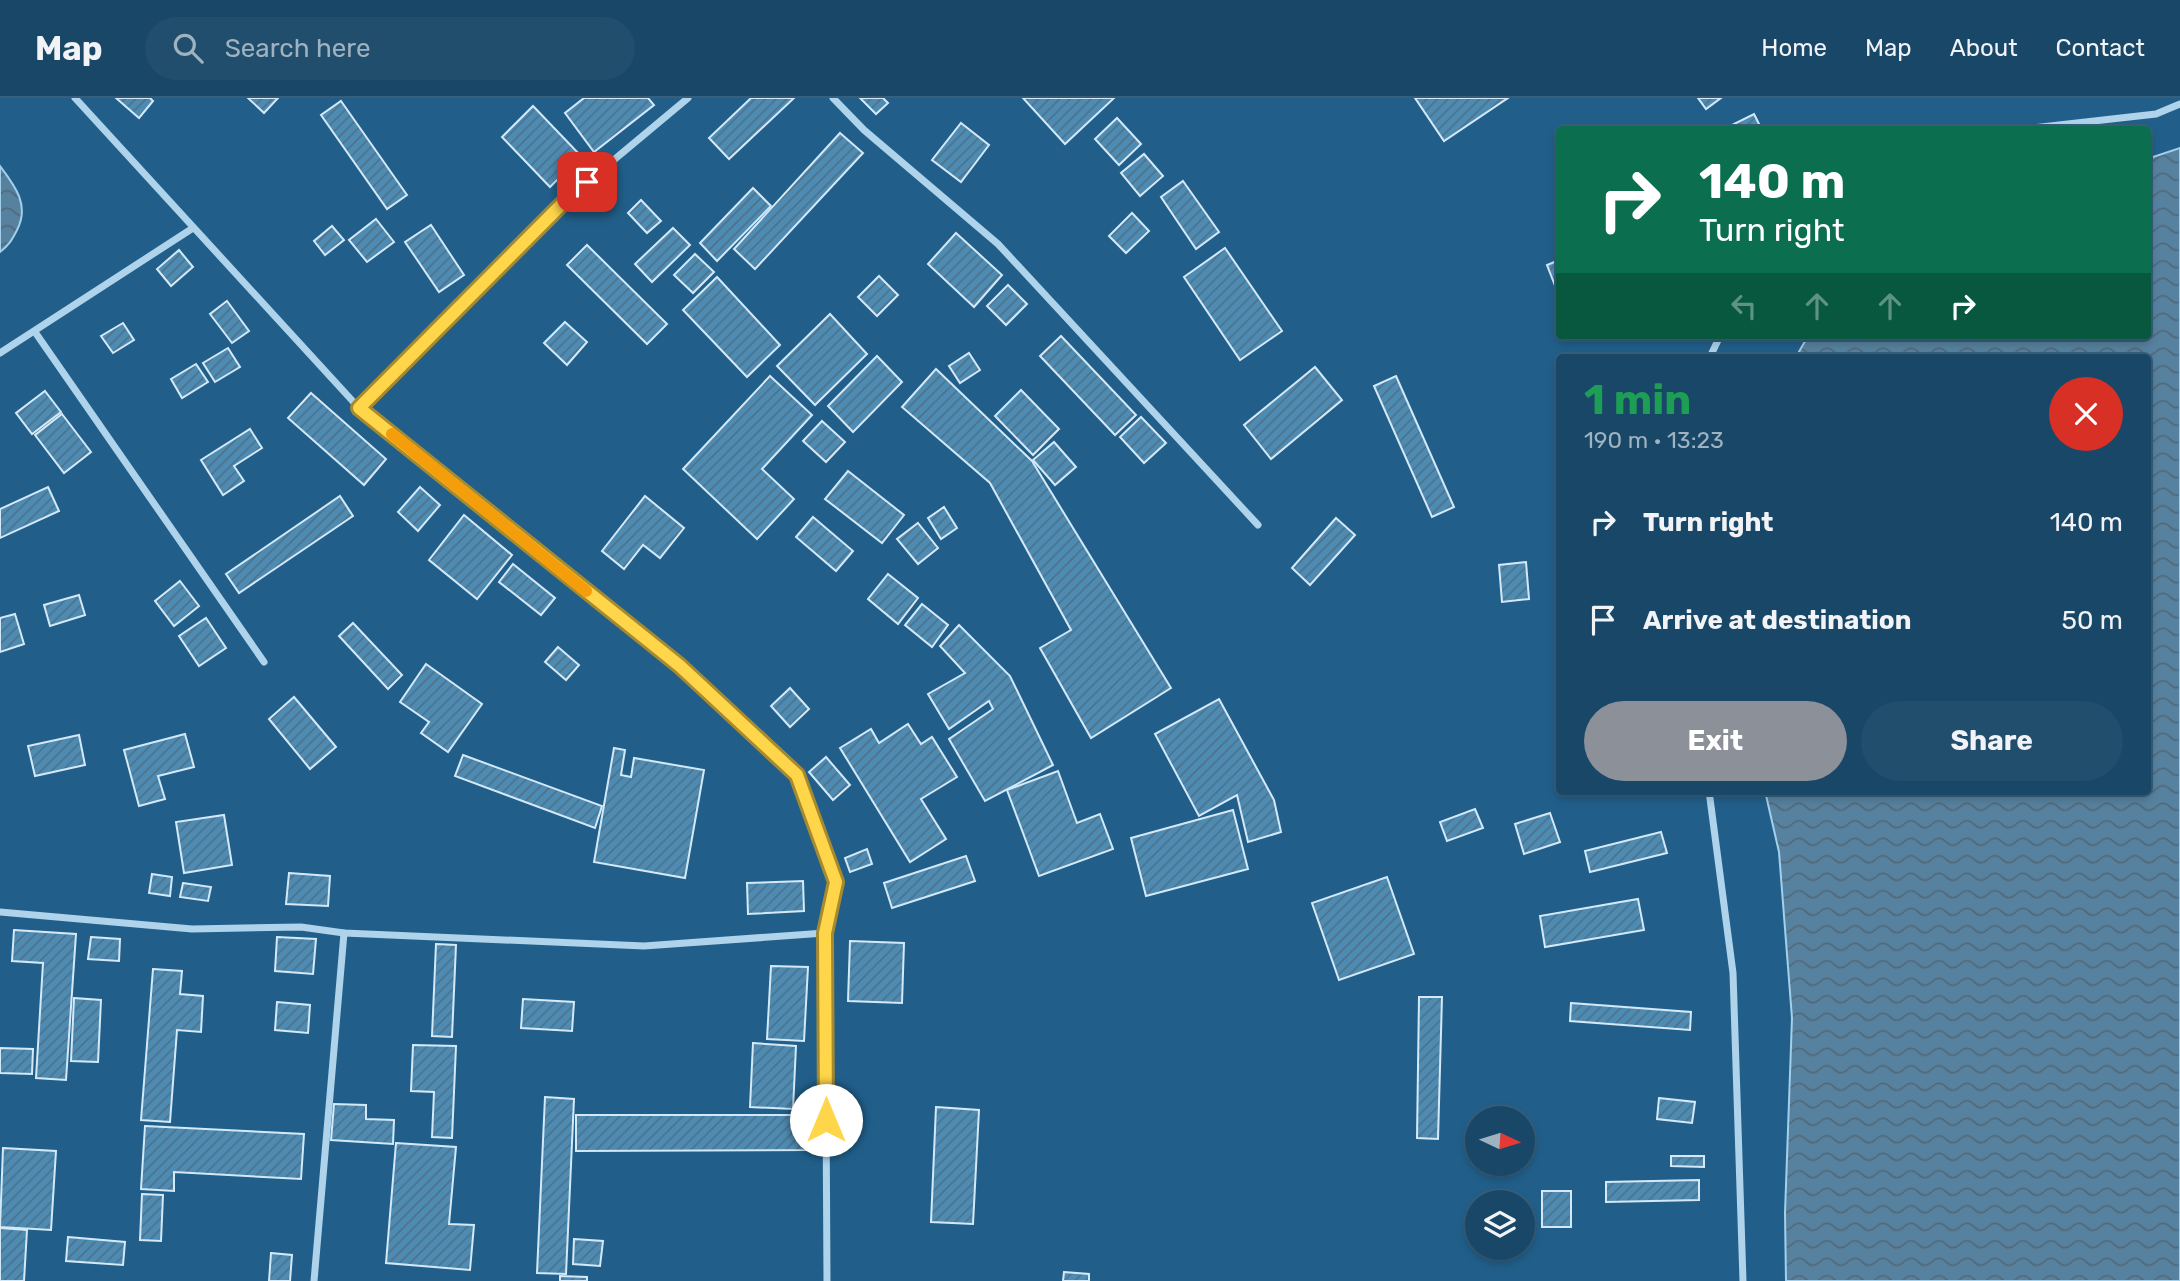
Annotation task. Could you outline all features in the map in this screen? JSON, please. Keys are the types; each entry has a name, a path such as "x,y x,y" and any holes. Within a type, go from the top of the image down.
{"street":[{"path":"75,98 359,408 680,666 797,775 836,882 825,933 827,1281"},
{"path":"359,408 567,199 688,98"},
{"path":"833,98 863,130 998,244 1258,526"},
{"path":"2050,126 2156,114 2180,104"},
{"path":"0,353 193,228"},
{"path":"35,332 264,662"},
{"path":"1710,795 1733,972 1743,1281"},
{"path":"0,912 192,929 302,927 344,933 644,946 825,933"},
{"path":"314,1281 344,933"}],"water":[{"path":"2180,148 2180,1281 1786,1281 1785,1213 1792,1018 1779,852 1766,795 2151,795 2151,354 1798,354 1806,340 2151,340 2151,158"},
{"path":"0,166 19,196 22,212 14,237 0,252"}],"building":[{"path":"116,98 150,98 153,101 139,118"},
{"path":"248,98 278,98 264,113"},
{"path":"584,98 648,98 654,105 594,152 565,113"},
{"path":"751,98 794,98 729,159 709,138"},
{"path":"860,98 883,98 888,103 876,114"},
{"path":"1023,98 1114,98 1065,144"},
{"path":"1415,98 1508,98 1444,141"},
{"path":"1698,98 1721,98 1706,109"},
{"path":"341,101 407,195 387,209 321,115"},
{"path":"533,106 581,156 550,187 502,137"},
{"path":"1754,114 1760,126 1730,126"},
{"path":"1117,118 1141,144 1119,165 1095,139"},
{"path":"961,123 989,145 961,182 932,160"},
{"path":"840,133 863,153 755,269 734,249"},
{"path":"1144,154 1163,176 1140,196 1121,173"},
{"path":"1183,181 1219,232 1196,249 1161,197"},
{"path":"753,188 771,206 717,261 700,243"},
{"path":"641,200 661,221 647,233 628,213"},
{"path":"1132,213 1149,231 1126,253 1109,236"},
{"path":"376,219 394,242 367,262 349,240"},
{"path":"431,225 464,275 439,292 405,242"},
{"path":"332,226 344,240 325,255 314,241"},
{"path":"673,228 690,245 652,282 635,264"},
{"path":"956,233 1002,275 974,307 928,264"},
{"path":"587,245 667,324 647,344 567,265"},
{"path":"1225,248 1282,331 1240,360 1184,277"},
{"path":"179,250 193,267 171,286 157,269"},
{"path":"695,254 714,272 693,293 674,275"},
{"path":"1556,261 1556,288 1547,265"},
{"path":"879,276 898,295 877,316 858,297"},
{"path":"717,277 780,345 747,377 683,310"},
{"path":"1008,285 1027,304 1006,325 987,306"},
{"path":"227,301 249,331 232,343 210,314"},
{"path":"830,314 867,354 815,405 777,366"},
{"path":"565,322 587,342 567,365 544,343"},
{"path":"123,323 134,340 113,353 101,336"},
{"path":"1061,336 1136,415 1115,435 1040,356"},
{"path":"228,348 240,367 215,382 203,363"},
{"path":"969,353 980,370 960,383 949,366"},
{"path":"877,356 902,382 853,432 828,406"},
{"path":"196,364 208,382 182,398 171,379"},
{"path":"1315,367 1342,400 1271,459 1244,425"},
{"path":"936,369 1032,461 1171,688 1091,738 1040,648 1071,630 990,483 902,407"},
{"path":"770,376 812,415 762,469 794,499 757,539 683,469"},
{"path":"1396,376 1454,507 1432,517 1374,386"},
{"path":"1021,390 1059,429 1033,455 995,416"},
{"path":"45,391 61,412 32,434 16,413"},
{"path":"311,393 386,459 364,485 288,418"},
{"path":"62,414 91,452 64,473 35,435"},
{"path":"1141,417 1166,443 1144,463 1120,437"},
{"path":"822,421 845,442 826,462 803,441"},
{"path":"250,429 262,448 234,466 244,481 223,495 201,460"},
{"path":"1054,442 1076,467 1055,485 1033,460"},
{"path":"848,471 904,515 882,543 825,499"},
{"path":"48,487 59,511 0,538 0,509"},
{"path":"420,487 440,505 418,531 398,512"},
{"path":"340,496 353,516 239,593 226,574"},
{"path":"645,496 684,528 660,558 643,545 624,569 602,551"},
{"path":"944,507 957,528 941,539 928,518"},
{"path":"464,515 512,555 477,599 429,560"},
{"path":"813,517 853,551 836,571 796,537"},
{"path":"1336,518 1355,535 1310,585 1292,568"},
{"path":"918,523 938,548 918,564 897,539"},
{"path":"1526,562 1529,599 1502,602 1499,565"},
{"path":"513,564 555,598 541,615 499,582"},
{"path":"888,574 918,598 898,624 868,599"},
{"path":"180,581 199,606 174,626 155,601"},
{"path":"79,595 85,615 50,626 44,605"},
{"path":"922,604 948,625 932,647 905,625"},
{"path":"15,614 24,644 0,652 0,618"},
{"path":"206,618 226,648 199,666 179,636"},
{"path":"353,623 402,675 388,689 339,636"},
{"path":"959,625 1010,676 1053,765 985,801 949,739 993,709 989,701 949,729 928,694 965,673 940,646"},
{"path":"558,647 579,665 566,680 545,662"},
{"path":"426,664 482,704 448,752 421,733 429,722 400,702"},
{"path":"790,688 809,709 790,727 771,706"},
{"path":"294,697 336,747 310,769 269,719"},
{"path":"1219,699 1274,800 1281,832 1248,842 1237,795 1199,816 1155,734"},
{"path":"908,724 921,744 932,737 957,777 921,799 946,839 910,862 840,748 871,729 879,743"},
{"path":"185,734 194,767 158,776 165,799 139,806 124,750"},
{"path":"79,735 85,765 35,776 28,746"},
{"path":"614,748 625,750 621,775 631,777 634,758 704,770 685,878 594,862"},
{"path":"463,755 602,806 595,828 455,776"},
{"path":"826,757 850,785 833,800 809,772"},
{"path":"1058,771 1077,823 1100,814 1113,849 1039,876 1007,790"},
{"path":"1475,809 1483,828 1447,841 1440,822"},
{"path":"1233,810 1248,869 1146,896 1131,838"},
{"path":"1550,813 1560,842 1524,854 1515,824"},
{"path":"224,815 232,865 184,873 176,822"},
{"path":"1661,832 1667,853 1590,872 1585,851"},
{"path":"867,849 872,864 850,872 845,858"},
{"path":"966,856 975,881 892,908 884,883"},
{"path":"289,873 330,876 328,906 286,904"},
{"path":"152,874 172,877 170,896 149,893"},
{"path":"1387,877 1414,954 1339,980 1312,903"},
{"path":"803,881 804,911 748,914 747,883"},
{"path":"183,883 211,887 208,901 180,897"},
{"path":"1638,899 1644,930 1545,947 1540,916"},
{"path":"14,930 76,934 66,1080 36,1078 43,963 12,961"},
{"path":"91,937 120,939 119,961 88,959"},
{"path":"277,937 316,939 313,974 275,971"},
{"path":"850,941 904,943 902,1003 848,1001"},
{"path":"436,944 456,945 452,1037 432,1036"},
{"path":"771,966 808,967 804,1041 767,1039"},
{"path":"153,969 182,971 180,994 203,996 201,1032 177,1030 170,1122 141,1120"},
{"path":"1419,997 1442,997 1438,1139 1417,1138"},
{"path":"74,998 101,1000 98,1062 71,1061"},
{"path":"523,999 574,1002 572,1031 521,1028"},
{"path":"277,1002 310,1005 308,1033 275,1030"},
{"path":"1571,1003 1691,1012 1690,1030 1570,1021"},
{"path":"753,1043 796,1046 793,1109 750,1107"},
{"path":"413,1045 456,1046 452,1138 432,1137 434,1092 411,1091"},
{"path":"0,1048 33,1049 32,1074 0,1073"},
{"path":"545,1097 574,1099 566,1274 537,1273"},
{"path":"1659,1098 1695,1102 1692,1123 1657,1119"},
{"path":"334,1104 366,1105 366,1119 394,1120 393,1144 331,1140"},
{"path":"936,1107 979,1110 973,1224 931,1222"},
{"path":"576,1115 811,1115 812,1150 576,1151"},
{"path":"145,1126 304,1134 301,1179 174,1172 174,1191 141,1189"},
{"path":"396,1143 456,1147 449,1224 474,1225 470,1270 386,1263"},
{"path":"3,1148 56,1151 51,1230 0,1227"},
{"path":"1671,1156 1704,1156 1704,1167 1671,1166"},
{"path":"1699,1180 1699,1200 1606,1202 1606,1182"},
{"path":"1542,1191 1571,1191 1571,1227 1542,1227"},
{"path":"142,1194 163,1195 161,1241 140,1240"},
{"path":"0,1228 27,1230 24,1281 0,1281"},
{"path":"68,1237 125,1242 123,1265 66,1261"},
{"path":"574,1239 603,1241 600,1266 573,1264"},
{"path":"271,1253 292,1255 290,1281 269,1281"},
{"path":"1064,1272 1089,1274 1089,1281 1063,1281"},
{"path":"560,1276 587,1277 587,1281 560,1281"}],"slow traffic":[{"path":"392,434 586,591"}],"route":[{"path":"587,182 359,408 680,666 797,775 836,882 825,933 826,1120"}]}
